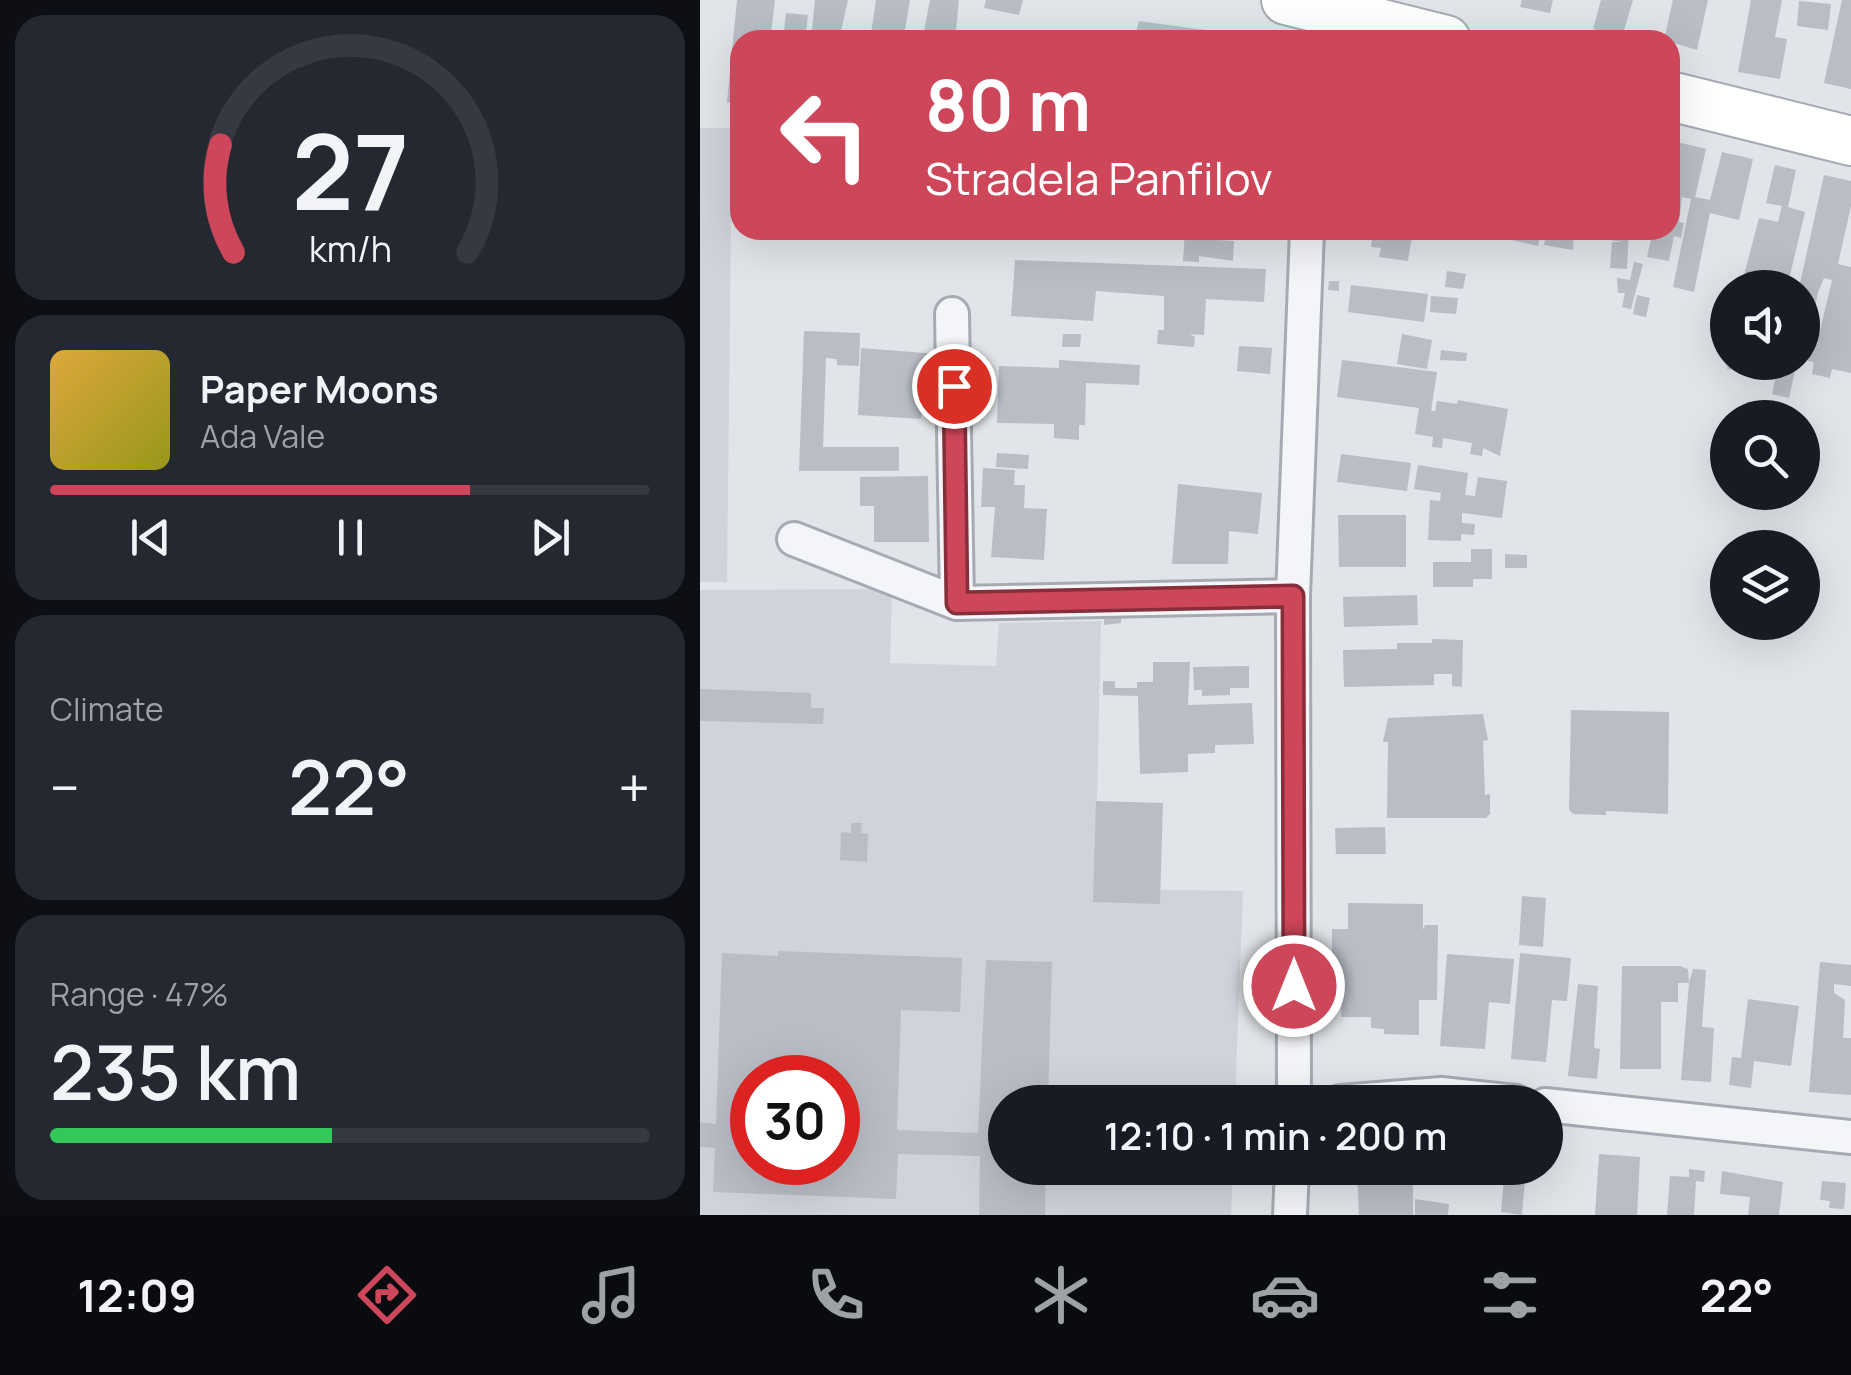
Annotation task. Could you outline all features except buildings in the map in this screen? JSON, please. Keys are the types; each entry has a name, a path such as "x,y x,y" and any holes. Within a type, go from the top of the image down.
{"street":[{"path":"1312,13 1396,30"},
{"path":"1680,98 1851,141"},
{"path":"1294,1085 1293,596 1307,240"},
{"path":"952,314 957,603"},
{"path":"794,539 957,603 1293,596"},
{"path":"1563,1108 1851,1137"},
{"path":"1290,1215 1291,1185"}],"shaded area":[{"path":"700,128 730,128 727,582 700,582"},
{"path":"892,589 890,663 996,666 999,623 1101,621 1095,889 1243,891 1236,1085 988,1085 988,1185 1232,1185 1231,1215 700,1215 700,590"}],"route":[{"path":"954,386 957,603 1256,593 1293,596 1294,986"}]}
